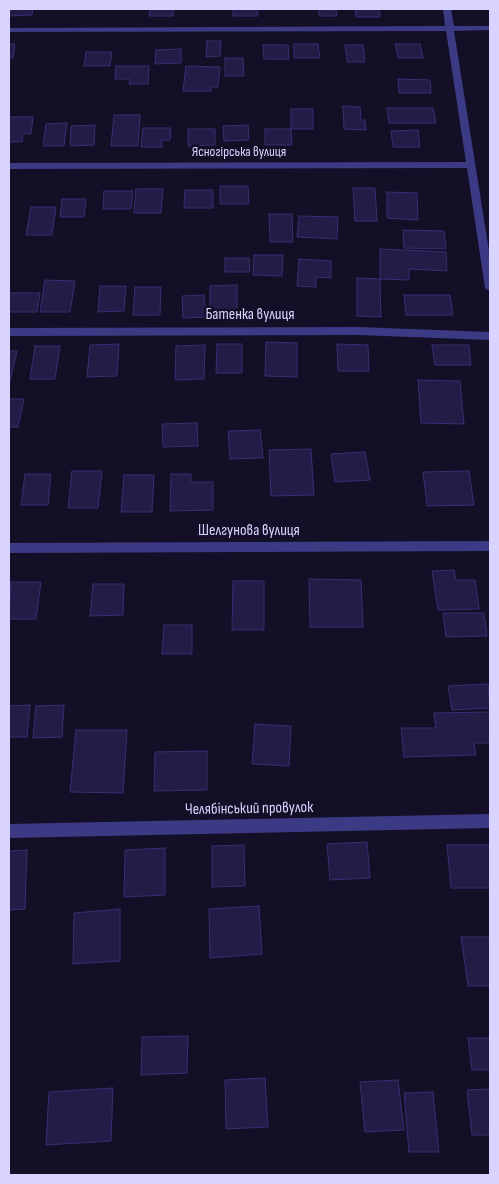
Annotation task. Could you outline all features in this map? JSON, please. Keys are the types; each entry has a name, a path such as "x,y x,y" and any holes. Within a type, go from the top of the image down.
{"street":[{"path":"447,9 490,288"},
{"path":"9,30 490,28"},
{"name":"Ясногірська вулиця","path":"9,166 470,165"},
{"name":"Батенка вулиця","path":"9,332 358,331 490,336"},
{"name":"Шелгунова вулиця","path":"9,548 490,546"},
{"name":"Челябінський провулок","path":"9,831 490,821"}],"building":[{"path":"9,9 33,9 32,15 9,16"},
{"path":"150,9 174,9 173,16 149,16"},
{"path":"233,9 257,9 258,16 233,16"},
{"path":"319,9 336,9 337,16 319,16"},
{"path":"355,9 379,9 380,17 356,17"},
{"path":"207,41 221,41 220,56 206,57"},
{"path":"9,44 15,44 13,58 9,58"},
{"path":"294,44 318,44 320,58 294,58"},
{"path":"395,44 420,44 423,58 398,58"},
{"path":"263,45 288,45 289,59 264,59"},
{"path":"345,45 363,45 365,62 347,62"},
{"path":"181,49 181,63 155,64 156,50"},
{"path":"86,52 112,52 110,66 84,66"},
{"path":"225,58 243,58 244,76 225,76"},
{"path":"116,66 149,66 148,84 129,84 130,79 115,79"},
{"path":"186,66 220,67 218,87 211,87 211,91 183,91"},
{"path":"398,79 430,80 431,93 399,93"},
{"path":"343,106 360,107 361,120 365,120 366,130 344,129"},
{"path":"387,108 433,108 436,123 389,123"},
{"path":"291,109 313,109 313,129 291,129"},
{"path":"114,115 140,115 138,146 111,146"},
{"path":"9,117 33,117 31,134 23,134 22,142 9,142"},
{"path":"67,123 64,146 43,146 46,124"},
{"path":"95,125 94,145 70,146 71,126"},
{"path":"248,125 249,140 224,141 223,126"},
{"path":"143,128 171,128 170,140 162,140 162,147 141,147"},
{"path":"188,129 215,129 215,145 188,146"},
{"path":"265,129 291,129 292,145 265,145"},
{"path":"418,130 420,147 393,147 391,131"},
{"path":"220,186 248,186 249,204 220,204"},
{"path":"353,188 375,188 377,221 355,221"},
{"path":"136,189 163,189 161,213 134,213"},
{"path":"185,190 213,190 213,208 184,208"},
{"path":"104,191 133,191 131,209 103,209"},
{"path":"387,192 417,193 418,220 387,218"},
{"path":"62,199 86,199 84,217 60,217"},
{"path":"31,207 56,207 52,235 26,235"},
{"path":"269,214 292,214 293,242 270,242"},
{"path":"299,216 338,217 337,239 297,237"},
{"path":"403,230 444,231 446,249 404,248"},
{"path":"380,249 446,252 447,271 409,269 409,280 380,279"},
{"path":"254,255 283,255 282,276 253,275"},
{"path":"225,258 249,258 250,272 225,272"},
{"path":"299,259 331,261 331,278 316,277 316,287 297,286"},
{"path":"357,278 380,279 381,317 357,316"},
{"path":"45,280 75,281 70,312 40,312"},
{"path":"237,285 237,312 210,312 210,286"},
{"path":"100,286 126,286 124,311 98,312"},
{"path":"135,287 161,287 160,315 133,315"},
{"path":"9,293 40,293 37,312 9,312"},
{"path":"204,295 206,317 183,318 182,296"},
{"path":"404,295 450,295 453,315 406,315"},
{"path":"266,342 297,343 297,377 265,376"},
{"path":"119,344 117,376 87,377 90,345"},
{"path":"217,344 242,344 242,373 216,373"},
{"path":"337,344 368,345 369,371 338,371"},
{"path":"205,345 204,379 175,380 176,346"},
{"path":"432,345 469,345 471,365 435,365"},
{"path":"35,346 60,346 55,379 30,379"},
{"path":"9,351 17,351 9,386"},
{"path":"418,380 460,381 464,424 421,423"},
{"path":"9,399 24,399 18,427 9,427"},
{"path":"197,423 198,446 163,447 162,424"},
{"path":"260,430 263,458 230,459 228,431"},
{"path":"311,449 314,495 271,496 269,450"},
{"path":"365,452 370,480 335,482 331,454"},
{"path":"72,471 102,471 98,508 68,508"},
{"path":"469,471 474,505 427,506 423,472"},
{"path":"25,474 51,474 48,505 21,505"},
{"path":"171,474 191,474 191,482 213,482 213,510 170,511"},
{"path":"124,475 154,475 152,512 121,512"},
{"path":"454,570 456,580 475,580 479,609 438,610 432,571"},
{"path":"309,579 361,580 363,627 310,627"},
{"path":"233,581 264,581 264,630 232,630"},
{"path":"11,582 41,582 36,619 9,619"},
{"path":"93,584 124,584 123,615 90,616"},
{"path":"443,613 484,613 487,636 446,637"},
{"path":"164,625 192,625 192,654 162,654"},
{"path":"488,684 490,708 452,710 448,686"},
{"path":"30,705 27,737 9,737 9,706"},
{"path":"64,705 62,737 33,738 36,706"},
{"path":"490,712 490,743 474,743 476,755 404,757 401,728 436,728 434,713"},
{"path":"255,724 291,726 289,766 252,764"},
{"path":"76,730 127,730 123,793 70,792"},
{"path":"207,751 207,790 154,791 155,752"},
{"path":"367,842 370,878 330,880 327,844"},
{"path":"244,845 245,886 212,887 212,846"},
{"path":"447,845 490,845 490,888 451,888"},
{"path":"165,848 165,895 124,897 125,850"},
{"path":"27,850 25,909 9,910 9,851"},
{"path":"259,906 262,954 210,958 209,909"},
{"path":"120,909 120,961 73,964 74,913"},
{"path":"461,937 490,937 490,986 468,986"},
{"path":"188,1036 187,1073 141,1075 142,1037"},
{"path":"468,1038 490,1038 490,1070 472,1070"},
{"path":"265,1078 268,1127 226,1129 225,1080"},
{"path":"398,1080 404,1130 365,1132 360,1082"},
{"path":"113,1088 111,1141 46,1145 49,1092"},
{"path":"490,1089 490,1135 472,1135 467,1090"},
{"path":"433,1092 439,1152 409,1152 404,1093"}]}
